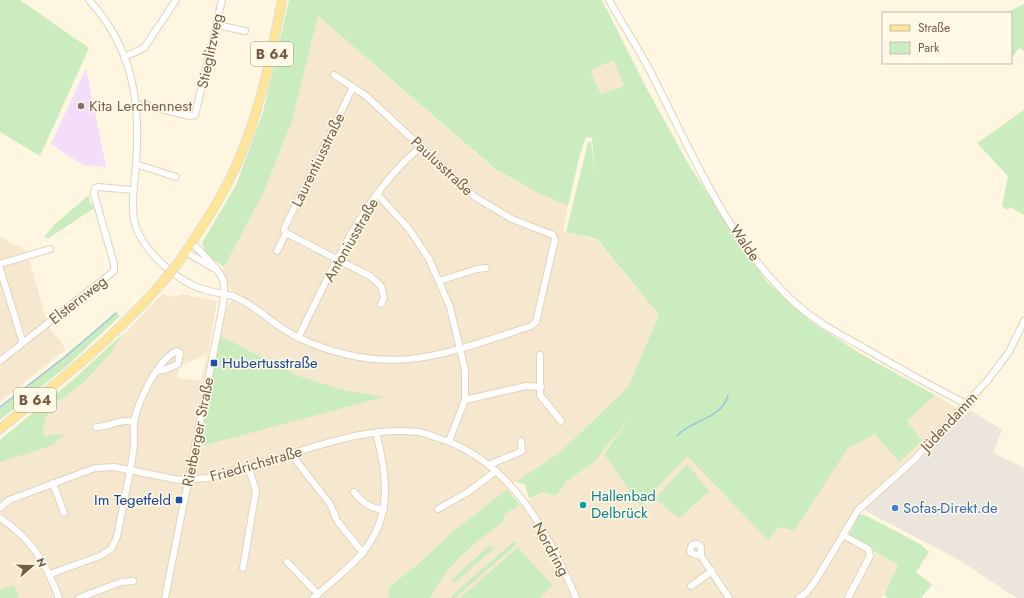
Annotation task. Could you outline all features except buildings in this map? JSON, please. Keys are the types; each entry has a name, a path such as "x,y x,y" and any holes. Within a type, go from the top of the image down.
{"main road":[{"name":"B 64","path":"0,429 97,348 144,303 178,263 192,243 228,182 242,148 257,107 270,61 282,0"}],"street":[{"path":"124,57 144,48 176,0"},
{"name":"Stieglitzweg","path":"137,106 145,105 190,116 195,115 222,0"},
{"name":"Walde","path":"609,0 646,64 677,126 729,219 754,257 777,285 813,318 933,387 967,404"},
{"path":"91,1 112,31 133,82 137,106 138,133 132,204 135,223 146,248 186,281 206,291 224,294 249,304 280,328 298,338 332,352 367,360 400,361 432,356 461,349"},
{"path":"216,26 245,31"},
{"name":"Paulusstraße","path":"334,75 365,95 475,197 512,219 553,236 555,239 536,322 531,326 461,349"},
{"name":"Laurentiusstraße","path":"277,251 286,233 284,230 354,88"},
{"path":"417,144 416,151 420,152 425,150"},
{"name":"Antoniusstraße","path":"298,338 338,259 377,194 416,151"},
{"path":"136,164 176,177"},
{"name":"Elsternweg","path":"0,361 114,271 114,264 94,194 95,188 134,190"},
{"path":"377,194 409,228 429,259 450,307 465,370 465,400 449,441"},
{"path":"286,233 370,276 381,286 384,298 381,304"},
{"name":"Rietberger Straße","path":"165,598 224,294 223,281 214,268 192,243"},
{"path":"0,264 50,249"},
{"path":"186,252 214,268"},
{"path":"439,281 477,269 486,268"},
{"path":"0,269 22,343"},
{"name":"Jüdendamm","path":"799,598 816,580 858,510 914,460 967,404 987,381 1008,352 1024,321"},
{"path":"540,355 540,395 561,421"},
{"path":"50,574 100,556 111,549 117,537 134,452 134,422 149,381 157,371"},
{"path":"465,400 526,386 540,387"},
{"path":"96,427 104,427 126,420 134,422"},
{"name":"Friedrichstraße","path":"0,508 9,500 95,468 114,467 188,481 208,478 339,439 376,433 419,432 449,441 467,450 489,465"},
{"path":"287,562 316,596 363,553 372,540 384,510 386,485 383,460 376,433"},
{"path":"438,509 468,492 496,471 489,465 522,451 521,441"},
{"path":"291,454 330,504 337,520 363,553"},
{"path":"244,568 256,491 248,466"},
{"name":"Nordring","path":"496,471 510,484 554,549 576,598"},
{"path":"53,483 64,513"},
{"path":"354,492 363,503 373,508 384,510"},
{"path":"0,518 25,537 36,550 50,574 59,598"},
{"path":"843,535 868,549 870,556 848,598"},
{"path":"701,556 729,598"},
{"path":"691,586 712,571"},
{"path":"79,598 122,582 133,581"}],"shaded area":[{"path":"318,16 495,170 536,192 568,206 563,231 597,240 659,315 628,387 558,454 516,482 449,535 417,565 389,587 389,598 0,598 0,444 104,356 162,294 173,297 182,294 217,301 193,446 198,447 383,397 339,389 299,376 219,335 223,316 230,302 235,300 237,296 226,284 221,272 263,194 292,121","holes":["207,354 201,381 177,378 179,367"]},
{"path":"613,60 624,86 601,94 590,71"},
{"name":"Kita Lerchennest","path":"86,68 106,167 83,165 51,144"},
{"path":"0,236 13,245 21,246 28,255 48,326 66,349 0,402"},
{"path":"935,395 958,409 948,421 855,510 840,533 898,565 882,598 430,598 442,576 459,557 505,514 543,492 556,496 567,481 593,463 641,403 779,527 794,531 848,448 875,434 922,441 907,421"},
{"path":"970,410 1002,430 993,453 1024,468 1024,598 1018,598 1010,594 961,561 864,510 925,455"}],"green space":[{"path":"0,0 20,0 89,48 40,156 0,132"},
{"path":"289,0 602,0 647,89 689,165 767,282 810,321 861,354 935,395 907,421 922,441 899,462 875,434 848,448 794,531 779,527 768,540 687,456 640,506 604,454 633,414 593,463 567,481 556,496 543,492 529,499 525,484 516,482 558,454 628,387 659,315 597,239 566,232 588,142 591,142 595,174 592,138 586,137 580,154 568,206 536,192 495,169 318,16 292,121 263,194 224,267 207,255 202,243 236,185 263,112","holes":["613,60 624,86 601,94 590,71"]},
{"path":"1024,4 1024,51 1019,48 1012,58 1012,12 1008,12"},
{"path":"1024,110 1024,215 1010,207 1007,210 1002,206 1008,176 977,143"},
{"path":"89,195 90,203 94,208 49,238 44,237 54,225"},
{"path":"117,313 120,316 67,366 0,420 0,408"},
{"path":"125,332 108,356 83,383 49,408 43,428 44,436 65,434 53,445 0,462 0,440 75,378"},
{"path":"219,335 299,376 339,389 384,397 198,447"},
{"path":"687,464 709,491 679,518 655,499"},
{"path":"507,489 520,505 505,514 503,522 480,539 453,564 430,598 389,598 389,587 417,565 449,535"},
{"path":"859,515 865,515 920,544 929,552 916,572 932,585 921,598 888,598 884,595 898,565 848,536"},
{"path":"514,541 517,544 455,598 449,598"},
{"path":"490,545 494,549 454,583 451,580"},
{"path":"518,547 553,586 539,598 460,598"},
{"path":"14,585 19,598 0,598 0,590"}],"waterway":[{"path":"0,407 65,357 116,313"},
{"path":"677,436 683,430 719,410 725,403 728,395"}],"place":[{"name":"Kita Lerchennest","path":"81,106"},
{"name":"Hubertusstraße","path":"214,363"},
{"name":"Im Tegetfeld","path":"179,500"},
{"name":"Hallenbad Delbrück","path":"583,505"},
{"name":"Sofas-Direkt.de","path":"895,508"}]}
